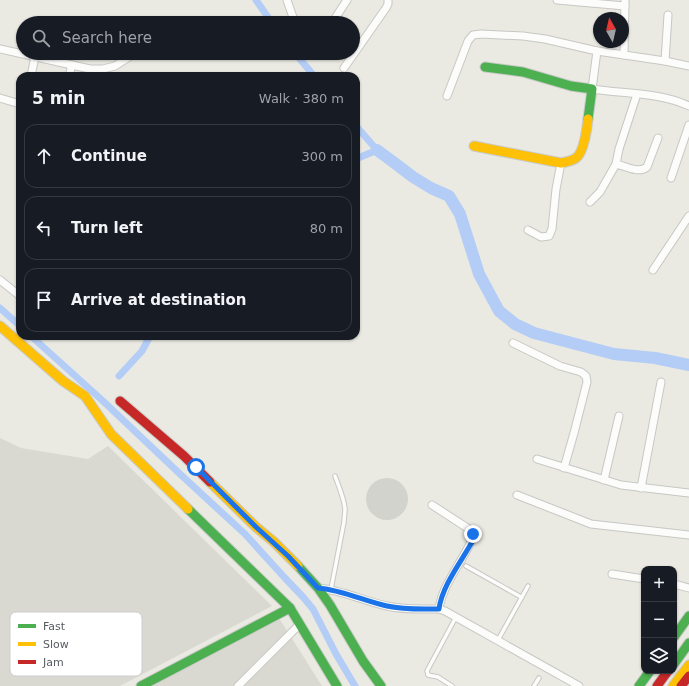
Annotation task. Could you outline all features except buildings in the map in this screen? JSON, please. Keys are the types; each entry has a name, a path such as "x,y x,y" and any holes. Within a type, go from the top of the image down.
{"main road":[{"path":"474,146 561,163 574,160 579,156 584,142 592,89 559,84 523,72 485,66"},
{"path":"0,326 63,381 86,396 111,434 290,608 337,686"},
{"path":"120,401 184,456 256,527 288,556 318,588 330,605 363,661 381,686"},
{"path":"141,686 290,608"},
{"path":"677,633 689,616"},
{"path":"677,660 689,643"},
{"path":"673,686 689,665"},
{"path":"640,686 648,674"},
{"path":"657,686 666,674"},
{"path":"681,686 689,676"}],"street":[{"path":"287,0 293,16"},
{"path":"337,16 347,0"},
{"path":"360,45 386,8 388,0"},
{"path":"557,0 625,3 624,55"},
{"path":"665,61 668,15"},
{"path":"447,96 468,41 473,35 481,34 523,36 546,39 597,51 689,66"},
{"path":"0,49 16,53"},
{"path":"597,51 592,89 637,94 670,100 689,106"},
{"path":"33,72 35,60"},
{"path":"49,60 90,69 103,69 115,66 124,60"},
{"path":"344,68 350,60"},
{"path":"71,72 72,65"},
{"path":"590,202 600,192 616,164 619,149 637,94"},
{"path":"0,98 16,103"},
{"path":"671,178 689,125"},
{"path":"616,164 639,170 644,169 647,167 658,138"},
{"path":"528,230 541,237 549,236 552,228 556,189 561,163"},
{"path":"653,270 688,221"},
{"path":"0,280 16,293"},
{"path":"513,343 560,366 580,372 586,376 587,382 578,420 564,468"},
{"path":"641,488 661,382"},
{"path":"604,480 619,416"},
{"path":"537,459 621,486 689,493"},
{"path":"517,495 591,524 689,535"},
{"path":"432,505 469,529 473,534 472,542 441,597 439,609"},
{"path":"612,574 641,579"},
{"path":"677,585 689,588"},
{"path":"318,588 331,589 397,608 439,609 445,611 579,686"},
{"path":"238,686 300,624"}],"lane":[{"path":"331,589 344,522 343,500 335,476"},
{"path":"466,566 521,597"},
{"path":"498,640 528,586"},
{"path":"452,686 438,677 428,675 427,671 456,617"},
{"path":"534,686 539,678"}],"shaded area":[{"path":"0,438 21,448 88,459 108,446 272,606 142,674 142,612 10,612 10,676 139,676 120,686 0,686"},
{"path":"279,618 322,686 151,686"}],"waterway":[{"path":"256,0 267,16"},
{"path":"301,60 311,72"},
{"path":"360,131 377,150 360,157"},
{"path":"377,150 413,177 431,188 449,196 460,214 479,274 499,311 515,324 534,333 614,354 655,358 689,365"},
{"path":"0,308 16,322"},
{"path":"35,340 245,534 313,609 336,654 355,686"},
{"path":"119,376 142,351 148,340"}],"traffic: fast":[{"path":"485,67 523,72 571,86 592,89 588,119"},
{"path":"188,509 290,608 337,686"},
{"path":"298,566 318,588 330,605 363,661 381,686"},
{"path":"141,686 290,608"},
{"path":"677,633 689,616"},
{"path":"677,660 689,643"},
{"path":"639,686 648,674"}],"traffic: slow":[{"path":"474,146 561,163 567,162 576,158 581,151 585,140 588,119"},
{"path":"0,326 16,340"},
{"path":"16,340 63,381 85,396 111,434 188,509"},
{"path":"210,482 298,566"},
{"path":"673,686 689,665"}],"traffic: jam":[{"path":"120,401 184,456 210,482"},
{"path":"657,686 666,674"},
{"path":"681,686 689,676"}],"route":[{"path":"196,467 256,527 274,542 318,588 331,589 386,606 397,608 439,609 441,597 472,542 473,534"}]}
